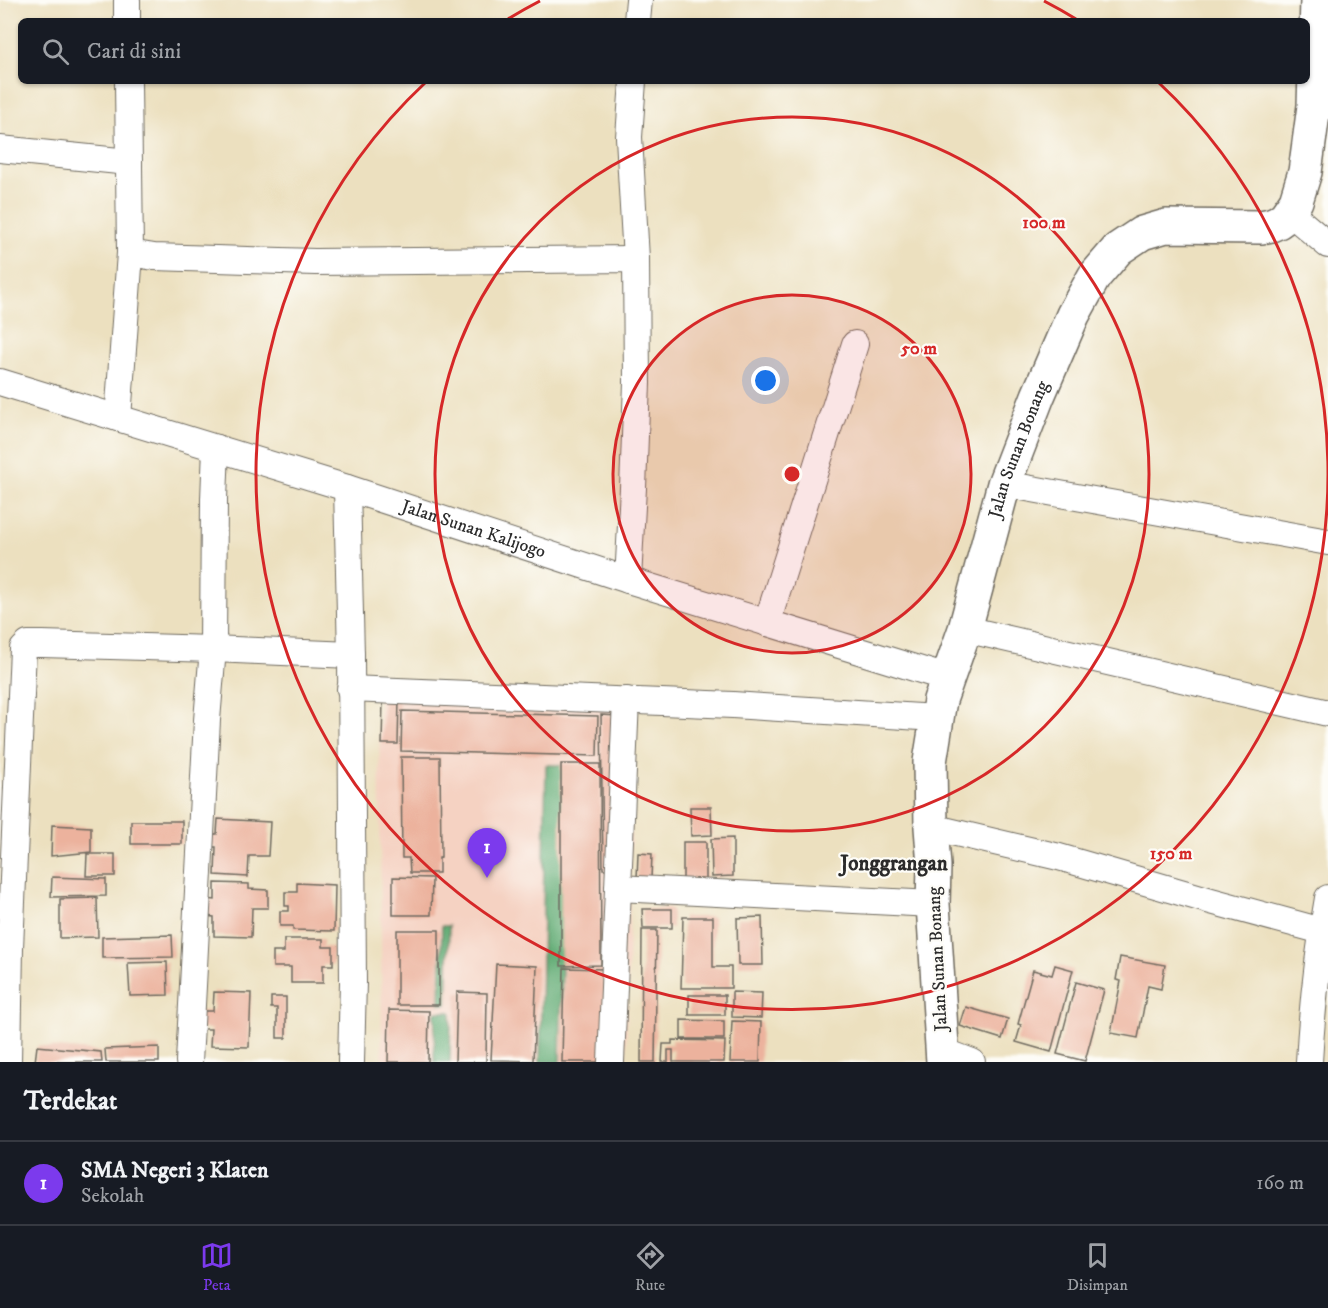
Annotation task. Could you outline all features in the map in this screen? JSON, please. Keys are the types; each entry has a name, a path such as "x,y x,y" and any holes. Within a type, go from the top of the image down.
{"street":[{"path":"127,0 127,18"},
{"path":"637,18 639,0"},
{"path":"1317,0 1314,106 1305,172 1296,201 1289,212 1328,246"},
{"path":"118,418 129,253 128,84"},
{"path":"628,580 637,382 636,259 629,137 633,84"},
{"path":"0,149 129,162"},
{"name":"Jalan Sunan Bonang","path":"953,1058 933,904 934,866 930,762 936,718 947,678 965,629 1004,484 1038,396 1073,315 1094,277 1118,249 1142,233 1166,226 1261,227 1278,222 1289,212"},
{"path":"129,253 315,262 636,259"},
{"path":"766,623 855,344"},
{"name":"Jalan Sunan Kalijogo","path":"0,382 347,488 628,580 947,678"},
{"path":"189,1062 207,720 213,649 216,448"},
{"path":"1004,484 1328,542"},
{"path":"347,488 351,656 353,982 351,1062"},
{"path":"965,629 1328,713"},
{"path":"8,1062 10,948 8,814 23,649 28,644 213,649 351,656"},
{"path":"350,689 733,705 936,718"},
{"path":"611,1062 626,700"},
{"path":"931,827 1059,857 1322,931"},
{"path":"618,888 933,904"},
{"path":"1309,1062 1320,1006 1322,931 1328,898"}],"shaded area":[{"path":"379,694 634,705 626,1062 604,1062 564,968 562,1062 382,1062","holes":["399,699 398,744 383,744","402,711 598,716 597,755 401,751","602,715 617,716 616,869","440,757 441,858 439,858 439,872 410,873 409,858 402,858 401,758","600,764 601,965 562,966 561,765","394,877 431,915 393,914"]}],"green space":[{"path":"546,765 566,765 560,1062 540,1062"},
{"path":"442,926 449,926 447,1004 440,1004"},
{"path":"435,1012 451,1012 450,1062 434,1062"}],"building":[{"path":"383,698 399,699 398,744 382,744"},
{"path":"402,711 598,716 597,756 401,751"},
{"path":"601,715 618,716 617,869 603,869"},
{"path":"401,757 440,757 441,858 439,858 439,873 410,873 409,858 402,858"},
{"path":"561,764 600,764 601,965 561,966"},
{"path":"690,807 711,807 712,835 691,836"},
{"path":"218,819 270,822 268,856 249,856 248,877 215,875 216,847 208,847 209,834 217,834"},
{"path":"131,821 182,821 182,844 131,844"},
{"path":"52,825 91,827 91,852 51,856"},
{"path":"733,838 733,876 712,877 711,839"},
{"path":"683,842 706,842 706,884 683,884"},
{"path":"638,853 652,854 651,879 637,879"},
{"path":"87,854 115,854 115,876 86,876"},
{"path":"52,877 106,879 106,896 51,897"},
{"path":"393,877 432,878 431,915 393,915"},
{"path":"215,883 249,884 249,889 268,890 268,908 252,908 251,937 214,936 214,917 206,916 207,899 215,900"},
{"path":"297,883 335,885 334,931 293,930 293,926 280,926 280,911 289,911 289,906 285,906 285,892 297,892"},
{"path":"97,898 98,937 60,938 60,899"},
{"path":"642,909 672,909 672,928 643,928"},
{"path":"683,917 713,917 713,967 731,967 731,988 681,988"},
{"path":"762,917 763,965 738,965 737,918"},
{"path":"397,930 439,930 439,1005 397,1005"},
{"path":"642,930 657,930 655,1062 641,1062"},
{"path":"172,935 173,957 102,958 102,937"},
{"path":"284,939 323,939 323,947 333,947 333,965 323,965 323,983 291,983 291,967 273,967 273,952 284,952"},
{"path":"1120,957 1165,965 1161,989 1148,986 1138,1038 1111,1033 1121,981 1116,980"},
{"path":"167,962 168,995 130,996 128,963"},
{"path":"496,964 537,966 533,1061 491,1060"},
{"path":"1055,965 1073,970 1051,1052 1016,1042 1021,1025 1018,1024 1033,970 1052,975"},
{"path":"564,968 605,969 604,1062 562,1062"},
{"path":"1076,982 1104,990 1085,1061 1057,1054"},
{"path":"214,992 251,993 249,1047 210,1046 211,1029 198,1029 199,1011 213,1011"},
{"path":"457,992 487,993 486,1062 455,1062"},
{"path":"732,992 762,993 761,1018 732,1017"},
{"path":"689,995 725,995 725,1015 689,1015"},
{"path":"271,997 286,997 286,1038 277,1038 277,1008 271,1008"},
{"path":"966,1007 1008,1019 1002,1039 960,1026"},
{"path":"389,1010 429,1011 428,1062 388,1062"},
{"path":"681,1020 724,1021 724,1039 681,1039"},
{"path":"732,1021 761,1022 760,1062 730,1062"},
{"path":"672,1040 725,1041 724,1062 673,1062 673,1050 668,1050 668,1062 662,1062 663,1044 672,1044"},
{"path":"37,1046 101,1052 102,1062 35,1062"},
{"path":"159,1047 159,1062 106,1062 105,1049"}],"place":[{"name":"SMA Negeri 3 Klaten","path":"487,878"}],"district":[{"name":"Jonggrangan","path":"894,864"}]}
